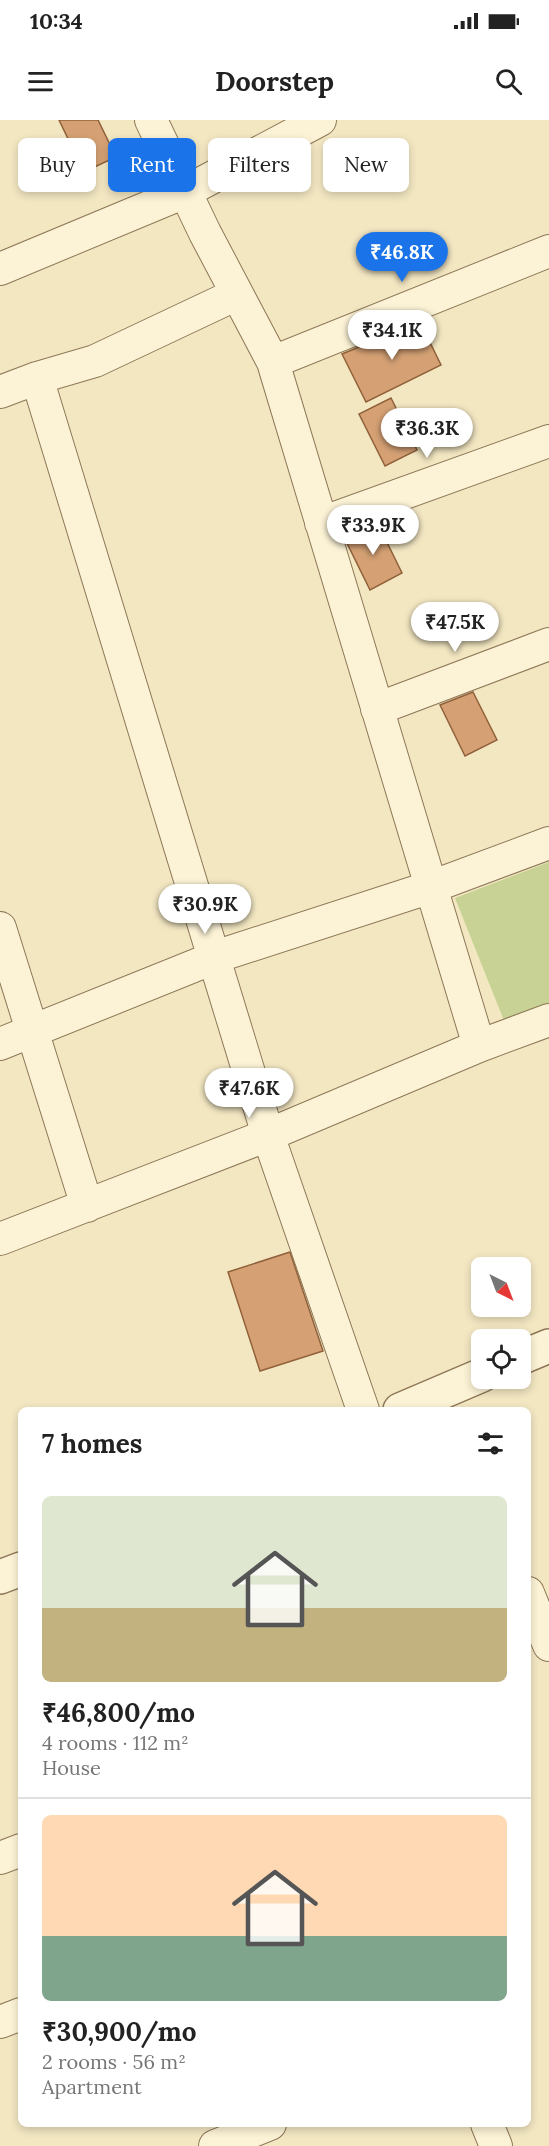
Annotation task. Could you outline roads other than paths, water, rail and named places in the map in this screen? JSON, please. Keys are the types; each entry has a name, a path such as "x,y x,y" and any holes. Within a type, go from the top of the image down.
{"street":[{"path":"151,120 160,138"},
{"path":"196,186 320,120"},
{"path":"0,269 185,192 273,362 479,1046"},
{"path":"273,362 549,251"},
{"path":"0,392 37,378 95,361 237,294"},
{"path":"37,378 267,1135 362,1407"},
{"path":"321,524 549,441"},
{"path":"377,709 549,644"},
{"path":"0,1044 214,958 431,887 549,843"},
{"path":"0,928 87,1206"},
{"path":"0,1239 267,1135 479,1046 549,1020"},
{"path":"531,1353 549,1346"},
{"path":"415,1407 450,1400 471,1384"},
{"path":"0,1577 18,1570"},
{"path":"531,1601 549,1646 531,1653"},
{"path":"0,1858 18,1851"},
{"path":"0,2022 18,2015"},
{"path":"215,2146 262,2127"},
{"path":"487,2127 496,2146"}]}
